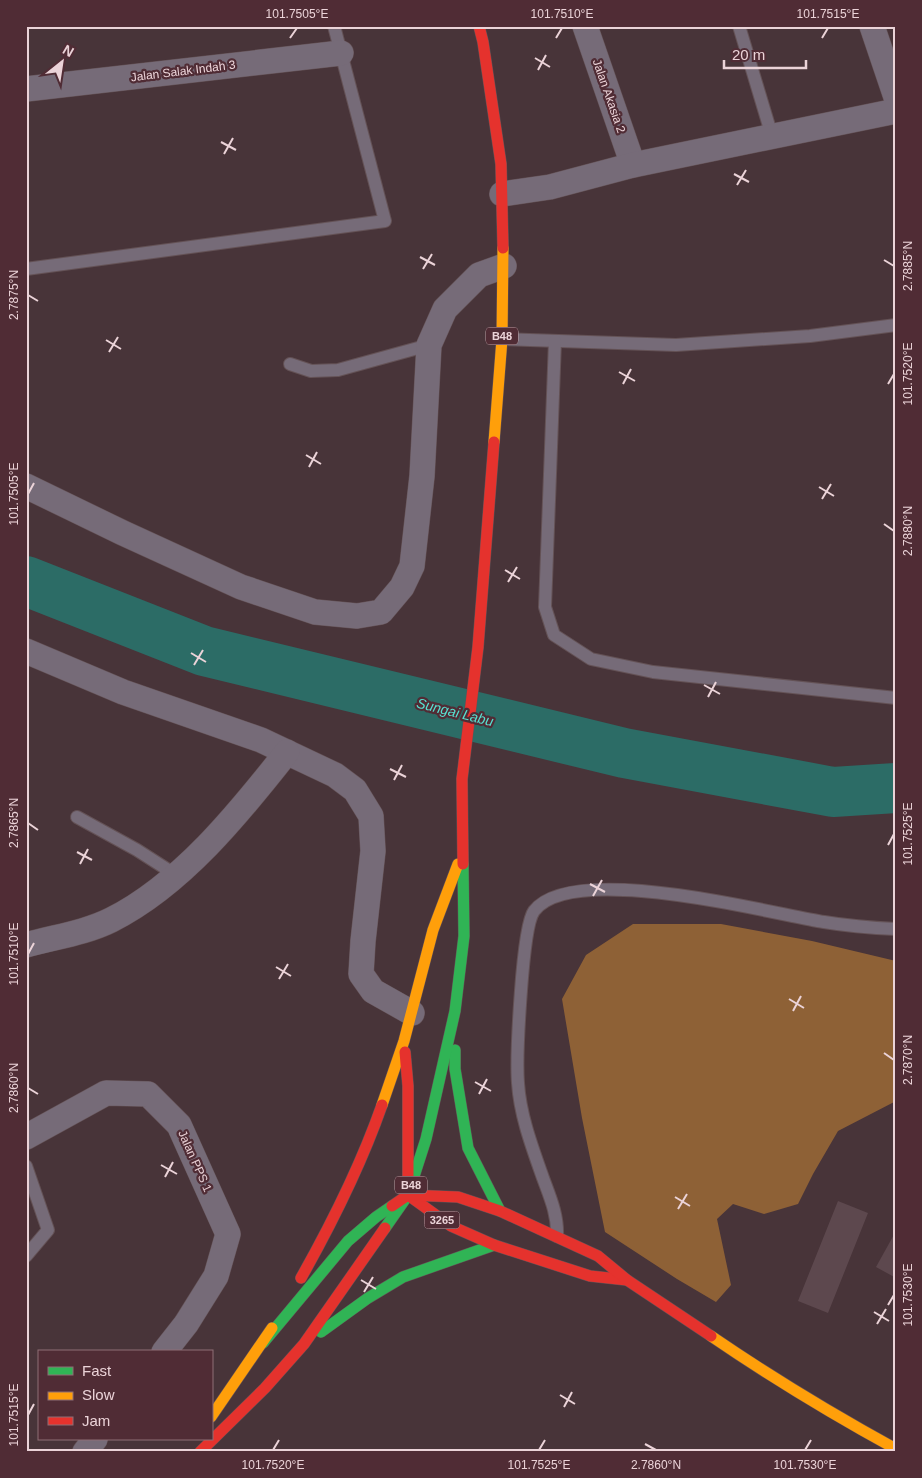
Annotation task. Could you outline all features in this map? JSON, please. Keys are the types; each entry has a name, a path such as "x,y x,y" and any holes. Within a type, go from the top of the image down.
{"main road":[{"name":"B48","path":"200,1452 265,1388 304,1344 408,1194 426,1139 454,1011 464,936 462,779 478,647 502,339 504,266 502,164 479,26"},
{"name":"B48","path":"212,1416 263,1343 324,1236 373,1130 404,1040 433,930 464,848"},
{"path":"454,1011 455,1069 468,1148 500,1211"},
{"path":"263,1343 348,1241 376,1217 408,1194 408,1086 404,1040"},
{"name":"3265","path":"408,1194 451,1226 494,1245 590,1276 627,1280"},
{"name":"3265","path":"408,1194 458,1197 500,1211 598,1256 627,1280 750,1363 834,1415 896,1450"},
{"path":"304,1344 368,1298 403,1277 494,1245"}],"street":[{"name":"Jalan Akasia 2","path":"585,26 633,165"},
{"path":"872,26 896,97"},
{"name":"Jalan Salak Indah 3","path":"26,89 340,53"},
{"path":"502,194 550,187 633,165 896,111"},
{"path":"26,486 241,587 315,612 357,616 381,612 402,587 412,566 422,476 429,345 445,309 479,275 504,266"},
{"path":"26,651 123,692 261,740 335,774 355,790 371,816 373,851 361,974 374,991 412,1013"},
{"path":"26,945 109,921 152,894 216,837 255,793 287,752"},
{"name":"Jalan PPS 1","path":"26,1136 106,1093 148,1094 180,1125 228,1234 216,1276 186,1324 166,1350"},
{"path":"85,1452 94,1440"}],"lane":[{"path":"26,269 385,222 334,26"},
{"path":"738,26 772,136"},
{"path":"502,339 676,345 810,336 896,325"},
{"path":"555,341 545,607 554,635 591,659 653,672 896,698"},
{"path":"290,364 311,371 338,370 429,345"},
{"path":"77,817 176,874"},
{"path":"557,1236 558,1222 521,1108 518,1083 523,972 529,924 534,912 541,904 566,894 608,889 657,893 734,904 825,922 896,929"},
{"path":"26,1166 48,1230 26,1256"}],"shaded area":[{"path":"633,924 721,924 812,941 896,961 896,1101 838,1131 798,1204 764,1214 733,1204 717,1219 731,1285 716,1302 605,1232 582,1118 562,999 586,955"}],"building":[{"path":"838,1201 868,1213 828,1313 798,1301"},
{"path":"896,1231 896,1278 876,1267"}],"waterway":[{"name":"Sungai Labu","path":"26,581 204,651 624,753 833,792 896,788"}],"traffic: fast":[{"path":"385,1228 408,1195 426,1139 455,1011 464,936 463,864"},
{"path":"455,1050 455,1069 468,1148 500,1211"},
{"path":"263,1343 348,1241 392,1206"},
{"path":"321,1332 368,1298 403,1277 494,1245"}],"traffic: slow":[{"path":"494,442 502,339 503,248"},
{"path":"382,1105 404,1041 433,930 458,864"},
{"path":"212,1416 272,1328"},
{"path":"711,1336 802,1395 896,1449"}],"traffic: jam":[{"path":"479,26 501,164 503,248"},
{"path":"463,864 462,779 478,647 494,442"},
{"path":"405,1052 408,1086 408,1195 451,1226 494,1245 590,1276 627,1280"},
{"path":"301,1278 345,1193 365,1150 382,1105"},
{"path":"392,1206 408,1195 458,1197 500,1211 598,1256 627,1280 711,1336"},
{"path":"200,1452 265,1388 304,1344 385,1228"}]}
